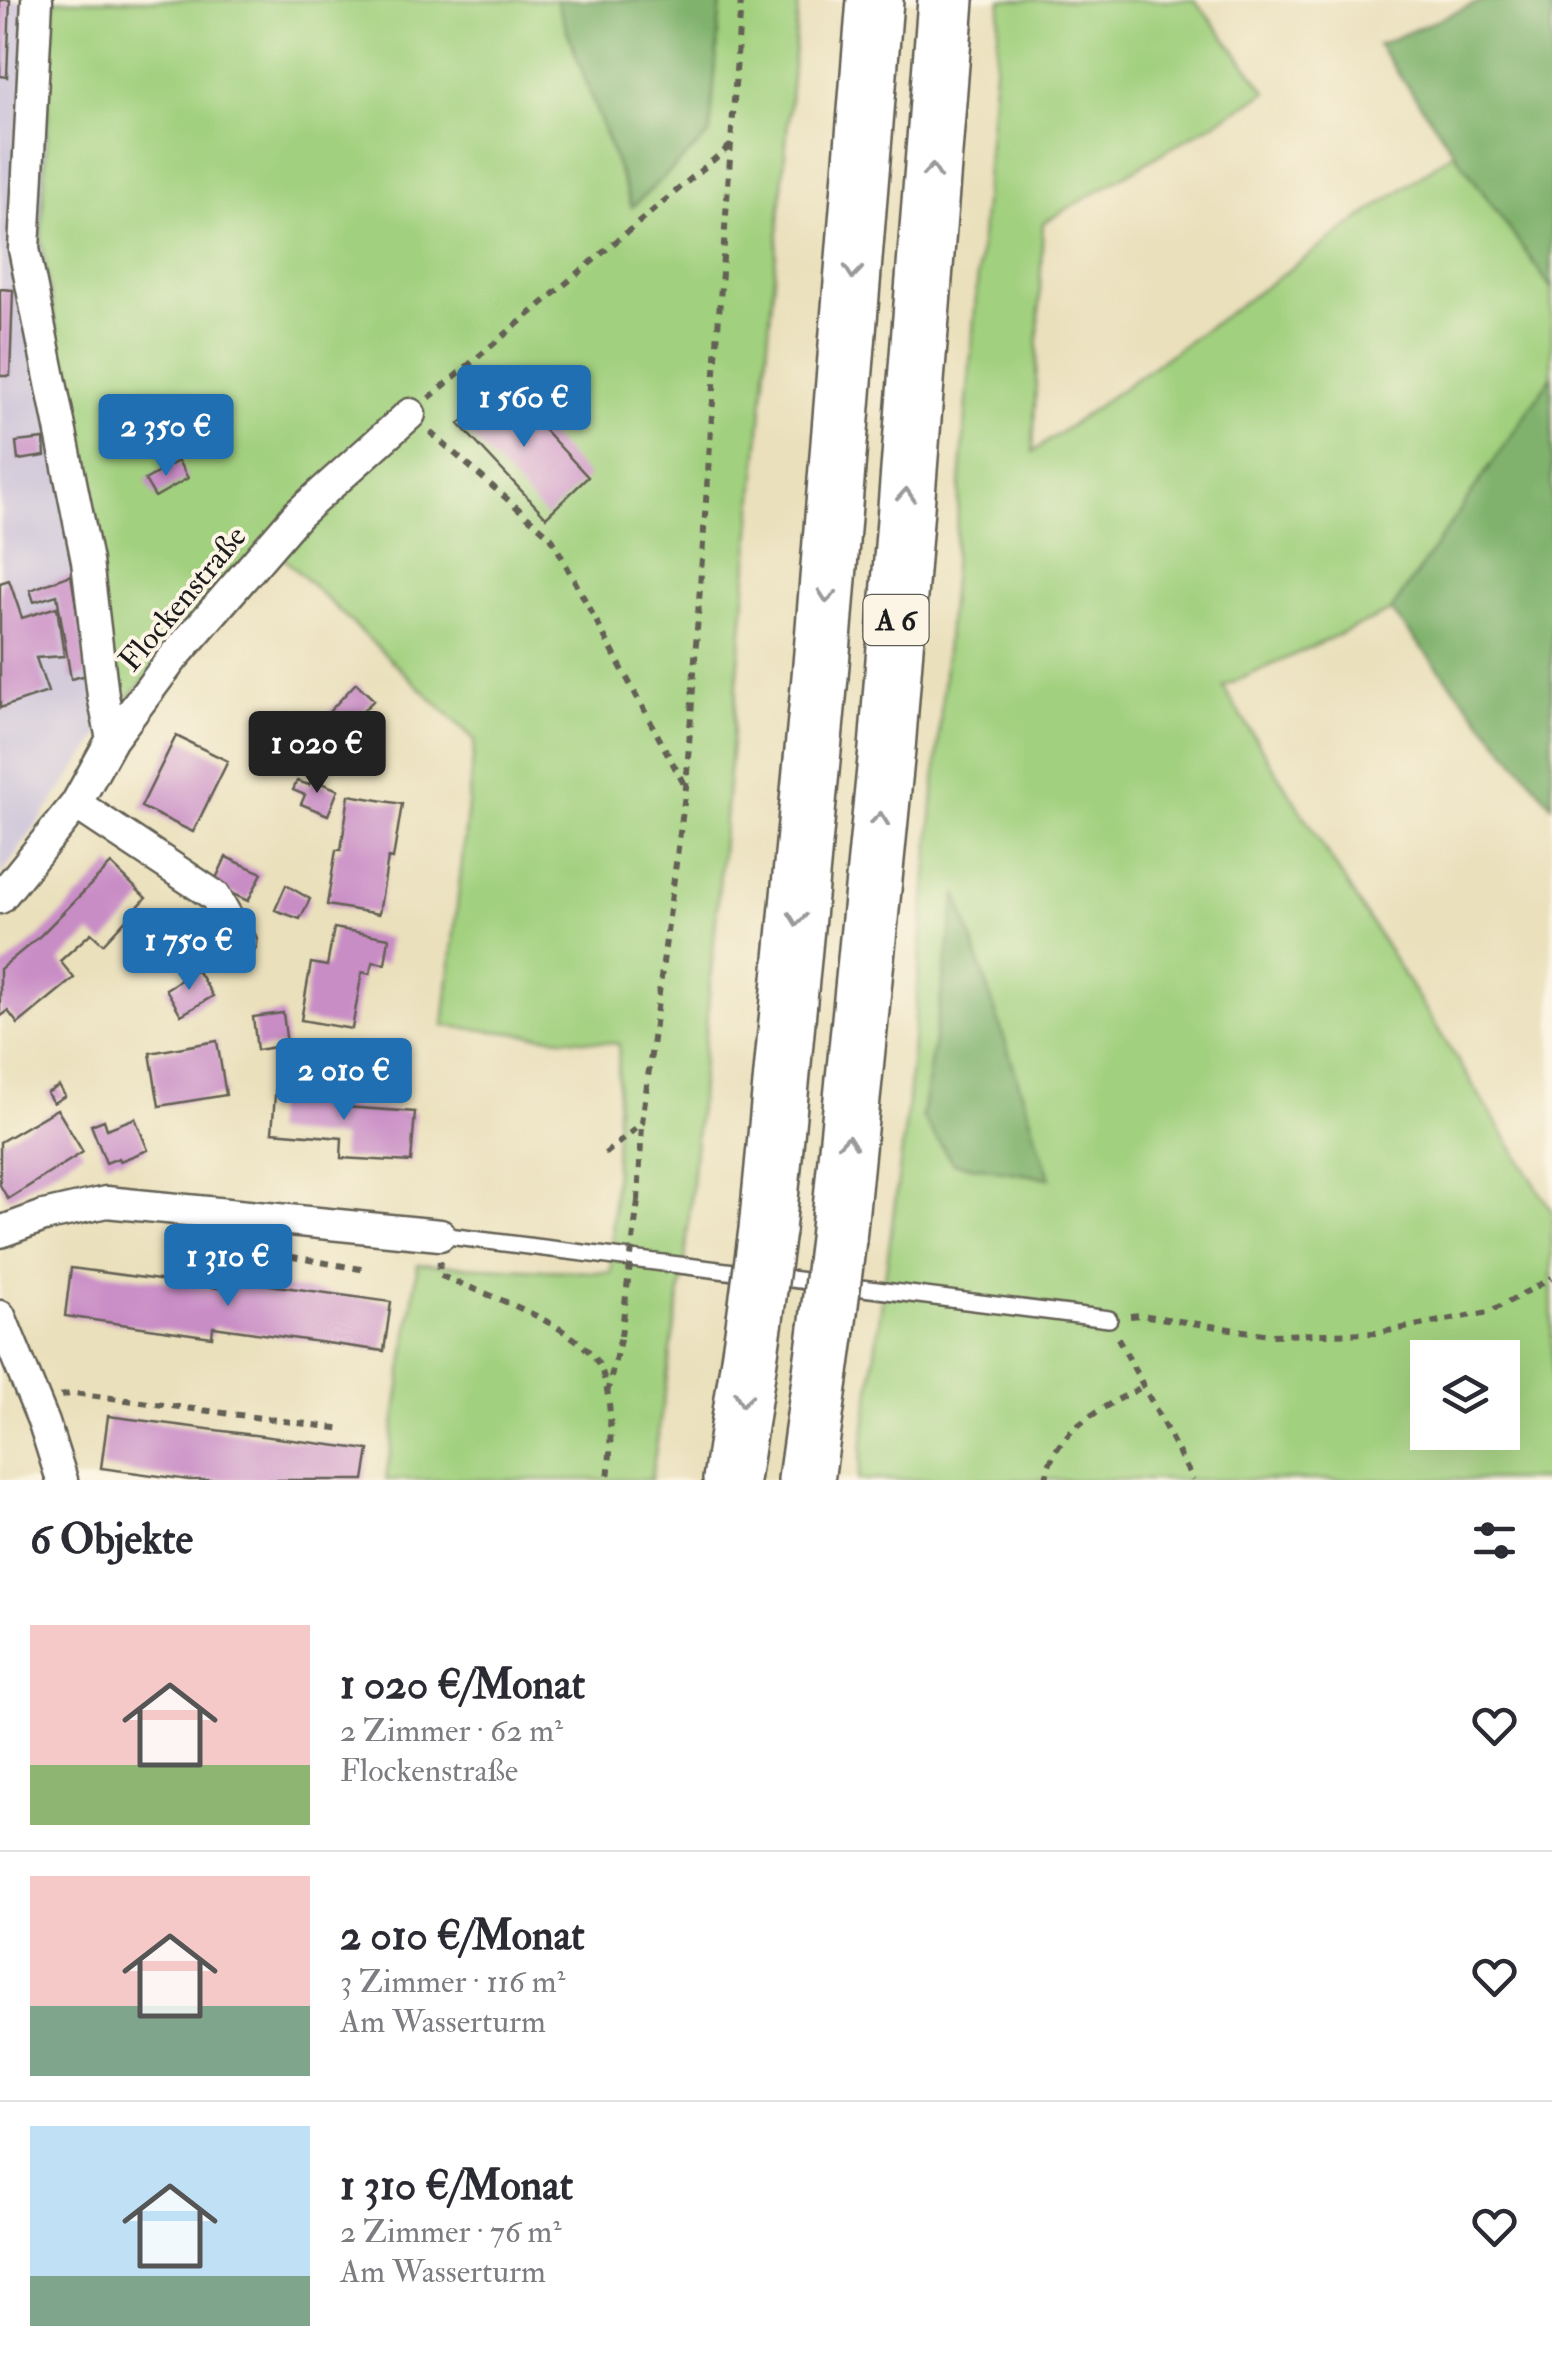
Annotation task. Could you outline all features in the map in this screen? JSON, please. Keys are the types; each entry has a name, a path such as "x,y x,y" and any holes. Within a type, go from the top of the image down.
{"highway":[{"name":"A 6","path":"731,1480 767,1230 820,678 875,0"},
{"name":"A 6","path":"806,1480 838,1239 886,750 946,0"}],"street":[{"path":"37,0 24,249 87,561 112,739"},
{"name":"Flockenstraße","path":"0,898 76,804 112,739 174,658 298,514 410,414"},
{"path":"76,804 215,896 241,942"},
{"path":"0,1232 44,1216 106,1202 440,1235"},
{"path":"0,1316 36,1402 62,1480"}],"lane":[{"path":"440,1235 1109,1319"}],"path":[{"path":"606,1396 621,1336 638,1201 642,1123 686,787 742,0"},
{"path":"686,787 551,536 410,414 730,145"},
{"path":"605,1154 642,1123"},
{"path":"440,1235 439,1274 566,1330 599,1365 612,1420 608,1480"},
{"path":"1194,1480 1109,1319 1141,1315 1269,1335 1377,1332 1488,1312 1552,1278"},
{"path":"1046,1480 1048,1466 1080,1420 1144,1386"},
{"path":"36,1402 74,1393 344,1429"}],"shaded area":[{"path":"0,0 54,0 41,239 120,706 0,877"}],"green space":[{"path":"54,0 556,0 632,207 710,134 721,0 799,0 685,1261 651,1480 386,1480 418,1264 611,1273 619,1044 444,1026 475,740 270,545 120,706 41,239"},
{"path":"556,0 721,0 710,134 632,207"},
{"path":"1001,0 1195,0 1267,92 1043,223 1033,452 1454,152 1552,289 1552,376 1391,611 1223,687 1552,1211 1552,1480 858,1480 907,1112","holes":["958,897 1049,1178 953,1163 922,1117"]},
{"path":"1484,0 1552,0 1552,289 1378,45"},
{"path":"1552,376 1552,805 1391,611"},
{"path":"957,894 1050,1178 953,1163 922,1117"}],"building":[{"path":"0,0 10,0 7,77 0,76"},
{"path":"0,289 13,290 10,376 0,376"},
{"path":"502,384 588,477 546,517 459,424"},
{"path":"44,439 45,456 18,460 16,442"},
{"path":"178,461 188,478 155,497 145,480"},
{"path":"71,575 87,675 71,679 57,595 34,602 30,590"},
{"path":"9,580 22,618 57,607 64,656 36,658 48,692 0,708 0,583"},
{"path":"356,683 374,700 345,729 329,712"},
{"path":"176,736 228,761 193,832 141,807"},
{"path":"312,779 338,790 328,815 301,804 305,795 293,790 297,781 309,785"},
{"path":"349,795 402,804 379,914 327,905"},
{"path":"226,857 262,873 248,901 213,885"},
{"path":"111,864 146,898 103,944 91,933 60,961 74,978 18,1024 8,1011 0,1017 0,969 40,936"},
{"path":"286,885 310,899 300,919 275,910"},
{"path":"334,928 389,938 385,964 373,962 370,974 362,972 352,1029 301,1020 311,963 327,966"},
{"path":"197,970 213,996 181,1015 166,989"},
{"path":"283,1013 287,1045 257,1050 253,1017"},
{"path":"217,1041 226,1095 159,1106 150,1053"},
{"path":"276,1083 346,1088 344,1107 415,1112 411,1162 341,1158 342,1138 272,1132"},
{"path":"59,1086 65,1096 53,1103 47,1093"},
{"path":"57,1109 83,1152 8,1199 0,1185 0,1142"},
{"path":"135,1118 148,1150 106,1163 91,1125 104,1120 107,1129"},
{"path":"71,1268 218,1288 220,1278 391,1302 384,1351 213,1327 212,1337 65,1316"},
{"path":"108,1416 369,1450 364,1480 189,1480 101,1468"}]}
